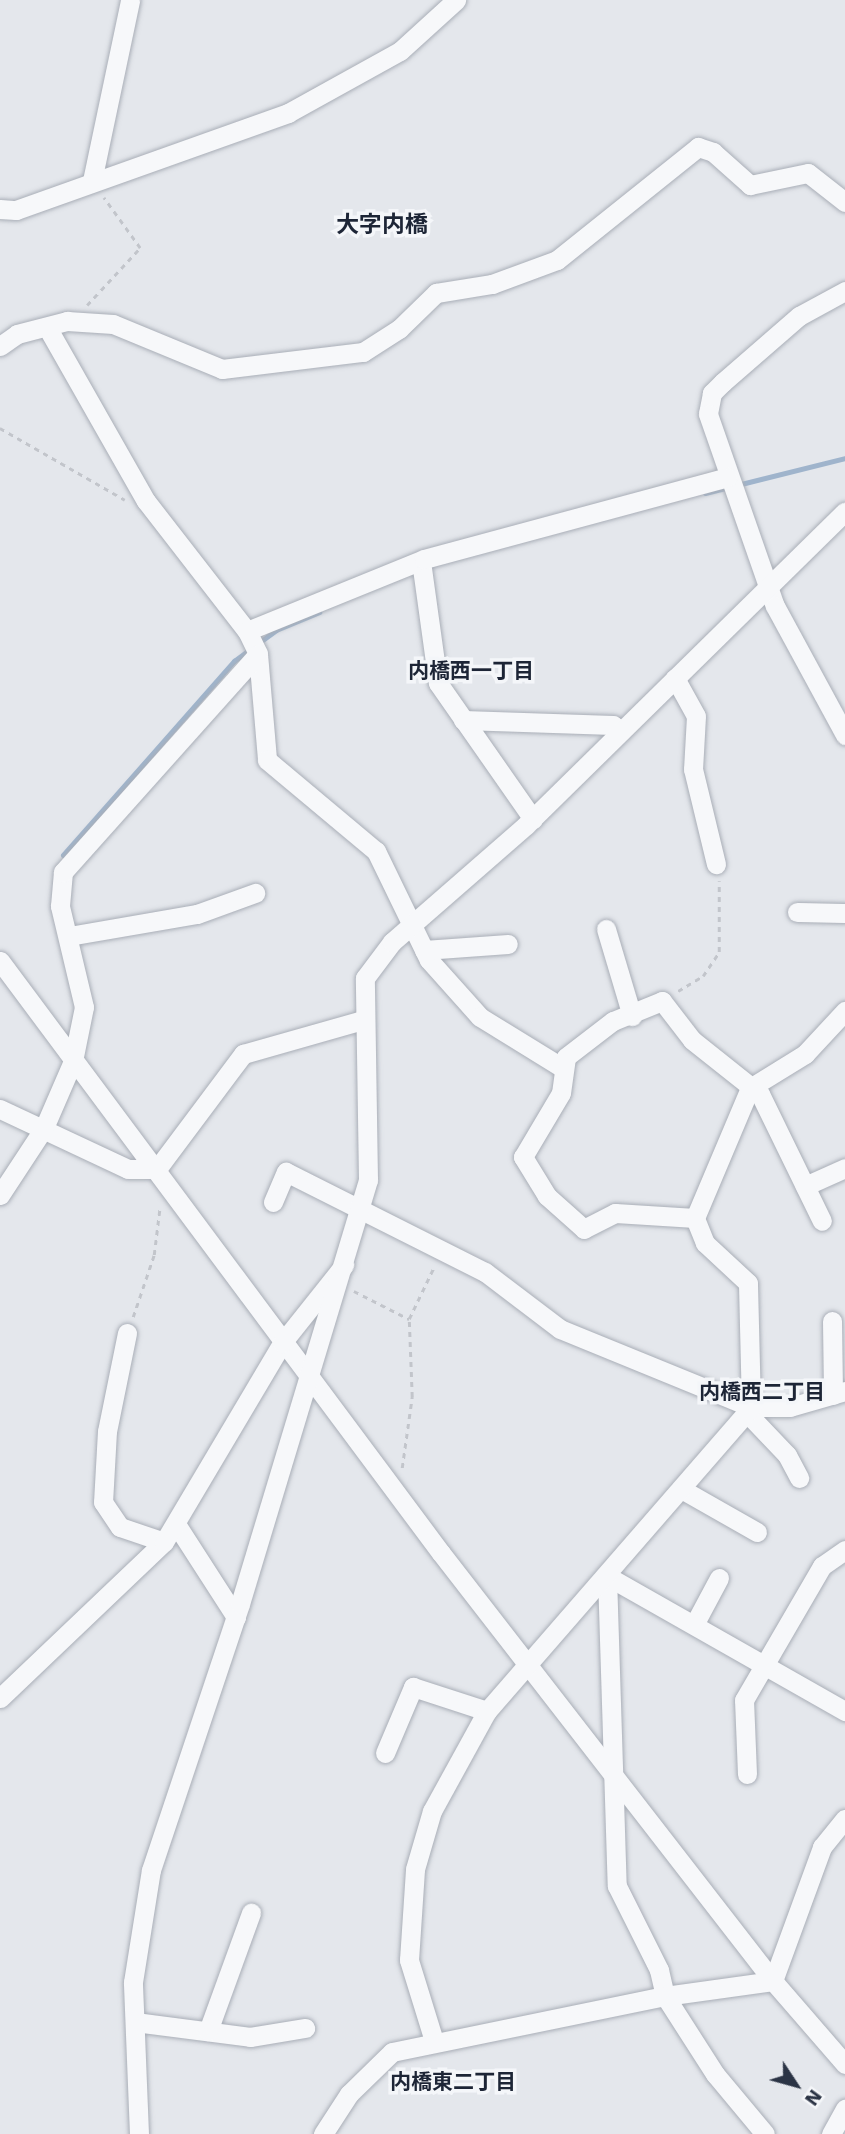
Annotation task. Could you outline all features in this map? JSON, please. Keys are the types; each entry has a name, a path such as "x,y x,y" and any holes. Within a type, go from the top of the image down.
{"street":[{"path":"92,181 130,0"},
{"path":"0,209 16,210 288,113 400,51 456,0"},
{"path":"0,346 47,327 75,322 113,324 153,337 222,369 334,359 382,341 436,293 492,284 557,260 698,148 713,152 750,186 808,173 845,202"},
{"path":"845,291 799,316 712,393 708,414 727,477 768,587 845,735"},
{"path":"47,327 152,509 247,631 258,654 267,760 376,851 424,950 480,1017 563,1068"},
{"path":"247,631 421,561 727,477"},
{"path":"139,2134 136,1958 150,1870 236,1617 361,1214 371,1130 362,1020 365,978 377,956 533,819 845,512"},
{"path":"421,561 433,669 463,720 533,819"},
{"path":"0,1195 44,1128 73,1061 84,1007 58,887 63,873 258,654"},
{"path":"675,678 696,716 693,769 716,864"},
{"path":"463,720 613,725 620,732"},
{"path":"69,936 197,914 255,893"},
{"path":"797,912 845,913"},
{"path":"606,929 632,1016"},
{"path":"424,950 508,944"},
{"path":"0,961 390,1486 530,1660 773,1981 838,2043 845,2064"},
{"path":"695,1218 615,1213 584,1229 547,1196 523,1157 561,1093 563,1068 578,1044 662,1001 692,1040 760,1094 822,1222"},
{"path":"434,2041 409,1959 415,1869 454,1762 487,1710 683,1490 749,1410 748,1283 705,1243 695,1218 750,1088 805,1054 845,1011"},
{"path":"157,1169 243,1054 362,1020"},
{"path":"0,1109 128,1170 157,1169"},
{"path":"805,1186 845,1168"},
{"path":"273,1202 286,1172 361,1214 485,1272 560,1329 749,1410 787,1455 799,1478"},
{"path":"0,1698 164,1542 282,1343 323,1284 345,1264"},
{"path":"749,1410 790,1407 839,1393 832,1321"},
{"path":"127,1334 107,1432 103,1502 120,1527 164,1542"},
{"path":"683,1490 757,1532"},
{"path":"176,1524 236,1617"},
{"path":"747,1774 744,1700 764,1661 822,1566 845,1550"},
{"path":"607,1576 764,1661 845,1711"},
{"path":"607,1576 617,1777 612,1837 617,1886 659,1970 665,1996 715,2074 765,2134"},
{"path":"695,1623 719,1578"},
{"path":"385,1754 413,1687 487,1710"},
{"path":"323,2134 349,2094 392,2052 434,2041 665,1996 758,1988 773,1981 821,1847 845,1819"},
{"path":"208,2031 251,1913"},
{"path":"135,2022 250,2037 305,2028"},
{"path":"831,2134 845,2109"}],"path":[{"path":"75,322 140,248 92,181"},
{"path":"0,428 135,506 152,509"},
{"path":"662,1001 703,976 719,952 723,909 716,864"},
{"path":"127,1334 154,1255 156,1213 173,1192"},
{"path":"390,1486 400,1475 411,1410 409,1319 442,1251"},
{"path":"339,1284 409,1319"}],"waterway":[{"path":"705,493 845,458"},
{"path":"63,855 234,661 276,630 319,612"}],"district":[{"name":"大字内橋","path":"382,225"},
{"name":"内橋西一丁目","path":"471,671"},
{"name":"内橋西二丁目","path":"762,1392"},
{"name":"内橋東二丁目","path":"453,2082"}]}
